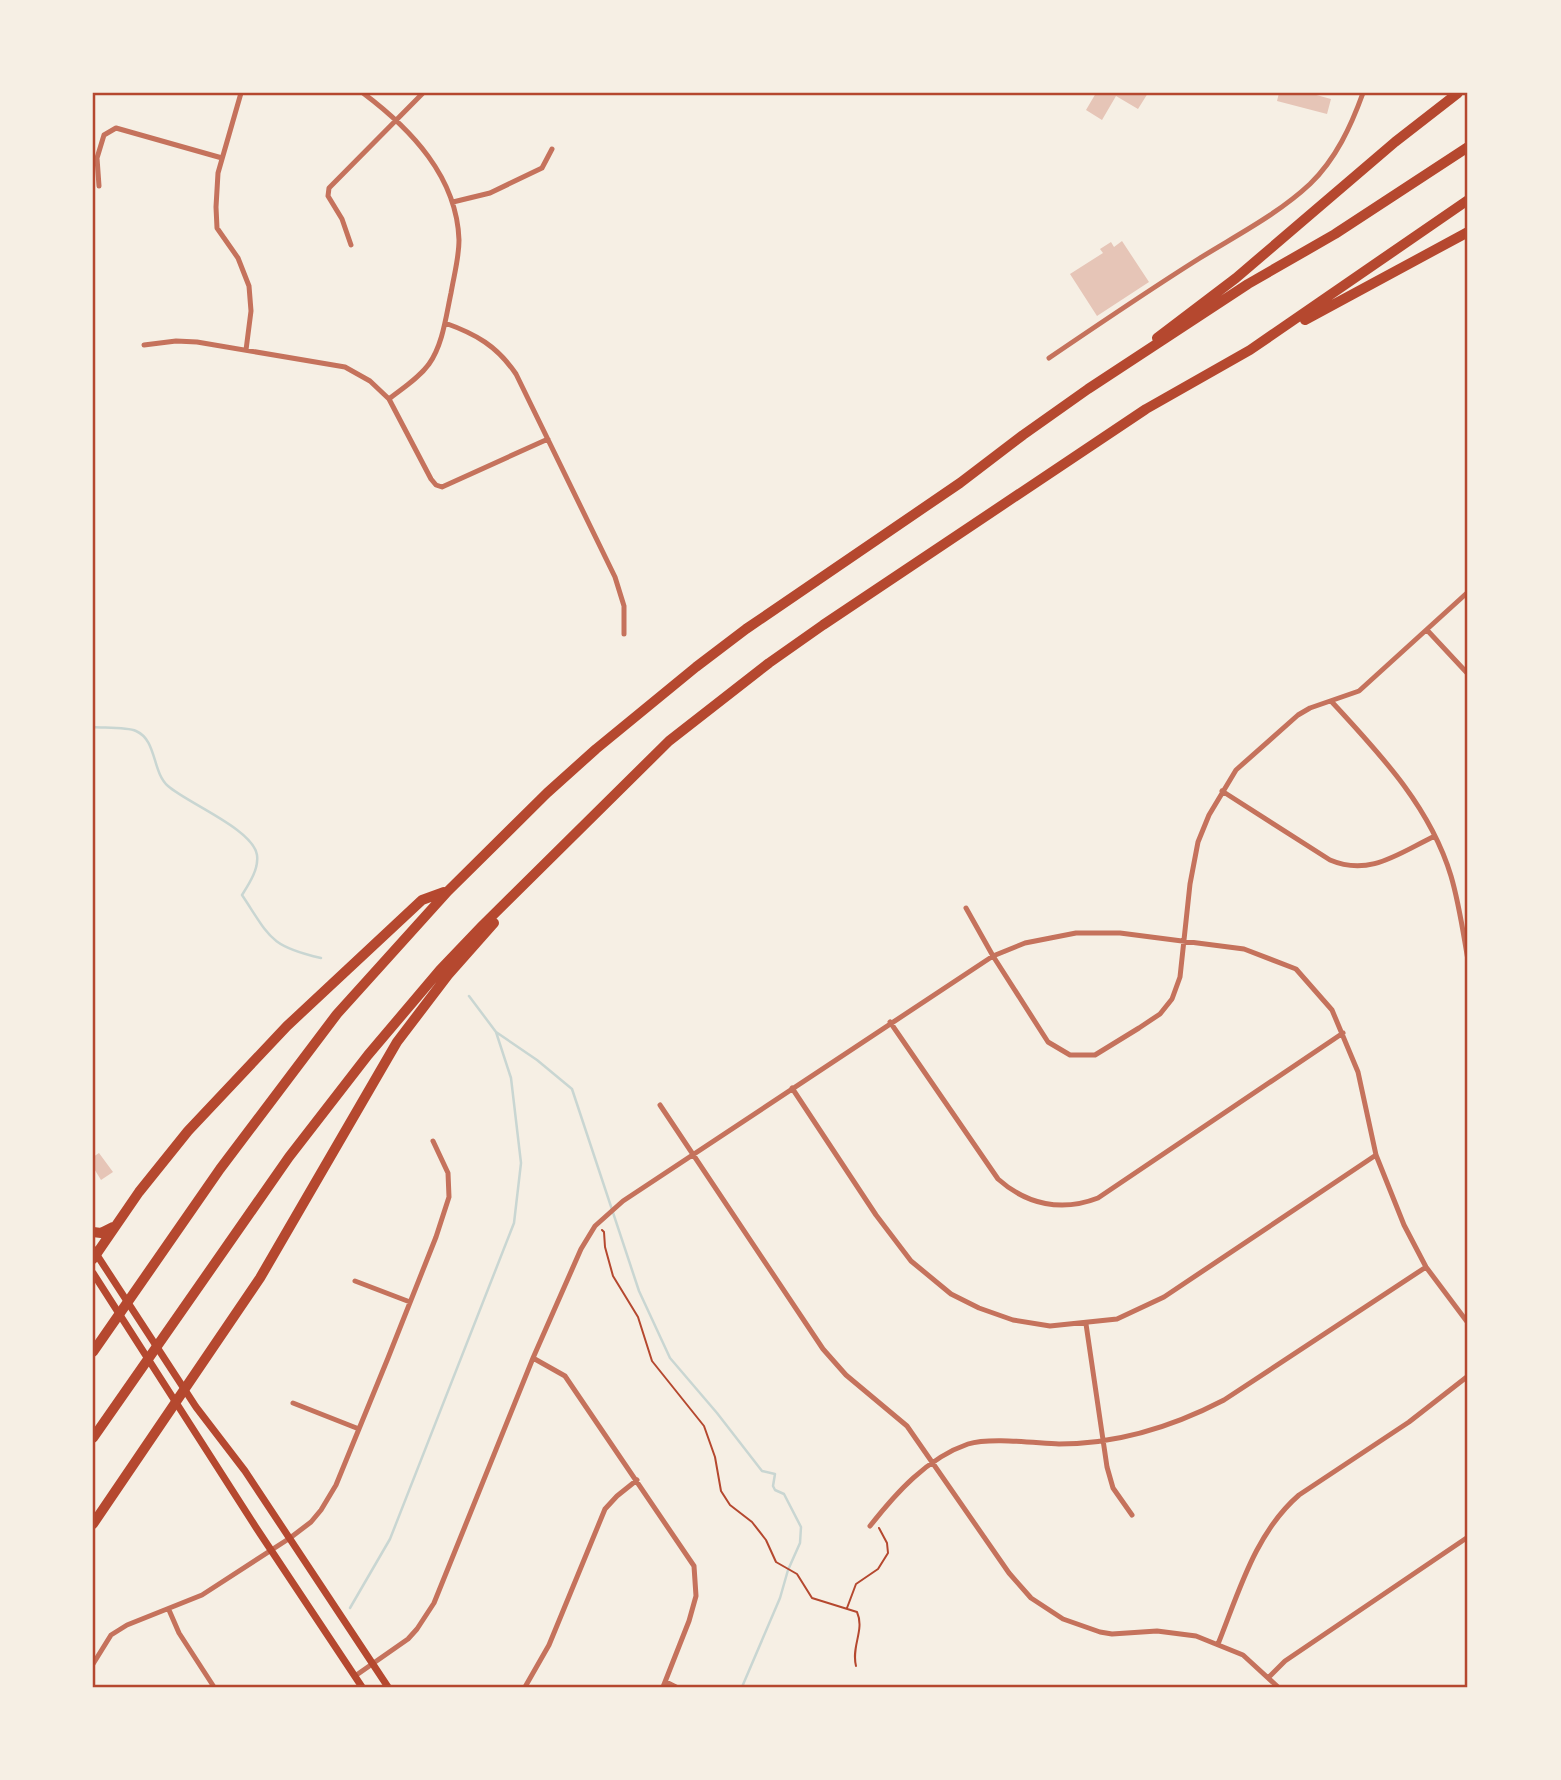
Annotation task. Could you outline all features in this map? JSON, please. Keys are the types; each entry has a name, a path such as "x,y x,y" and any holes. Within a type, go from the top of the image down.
{"highway":[{"path":"93,1352 296,1065 374,971 448,891 586,758 696,667 800,591 960,483 1236,278 1395,142 1458,93"},
{"path":"1088,389 1248,284 1335,233 1468,147"},
{"path":"1250,350 1468,200"},
{"path":"93,1438 289,1157 368,1055 440,970 669,741 769,663 823,625 1146,410 1250,350 1468,232"},
{"path":"93,1524 294,1223 397,1042 448,975 550,859"},
{"path":"94,1254 188,1131 287,1026 422,900 448,891"},
{"path":"93,1232 101,1233 116,1225"}],"main road":[{"path":"94,1254 216,1435 245,1471 388,1687"},
{"path":"93,1273 362,1687"}],"street":[{"path":"241,93 218,173 217,228 238,258 248,286 251,311 246,350"},
{"path":"363,93 396,120 431,159 453,202 458,239 457,261 440,343 429,363 389,399"},
{"path":"351,245 342,219 328,196 329,188 424,93"},
{"path":"1049,358 1171,276 1285,205 1311,183 1333,156 1347,132 1363,93"},
{"path":"99,186 97,158 104,135 116,128 222,158"},
{"path":"453,202 490,192 542,168 552,149"},
{"path":"445,323 489,342 516,374 615,577 624,607 624,634"},
{"path":"144,345 176,341 345,367 370,381 389,399 431,479 442,487 548,439"},
{"path":"967,908 993,956 1048,1042 1069,1055 1095,1055 1160,1014 1172,999 1180,978 1189,884 1198,842 1222,791 1236,770 1298,715 1310,708 1359,691 1468,592"},
{"path":"1427,630 1468,674"},
{"path":"1331,701 1387,762 1418,804 1450,874 1468,960"},
{"path":"1222,791 1342,865 1365,867 1434,836"},
{"path":"355,1676 408,1639 434,1603 533,1359 581,1249 601,1219 623,1201 890,1022 993,956 1025,943 1076,933 1120,933 1244,949 1296,970 1332,1010 1358,1072 1376,1155 1404,1225 1426,1267 1468,1323"},
{"path":"890,1022 998,1179 1013,1192 1050,1206 1080,1205 1098,1198 1343,1033"},
{"path":"792,1088 876,1214 911,1261 951,1294 979,1308 1013,1320 1050,1326 1117,1319 1164,1297 1376,1155"},
{"path":"660,1105 823,1349 846,1376 907,1426 1009,1573 1031,1598 1063,1619 1112,1634 1176,1633 1196,1636 1243,1655 1278,1687"},
{"path":"93,1664 111,1635 127,1625 202,1595 290,1538 311,1522 321,1510 336,1485 359,1429 436,1237 449,1197 448,1173 433,1140"},
{"path":"872,1524 907,1482 970,1443 1102,1442 1201,1412 1224,1400 1426,1267"},
{"path":"355,1281 410,1302"},
{"path":"1086,1324 1102,1442 1114,1488 1132,1515"},
{"path":"533,1359 565,1376 690,1559 696,1580 696,1596 690,1621 665,1685 676,1687"},
{"path":"1218,1644 1259,1544 1285,1507 1409,1422 1468,1376"},
{"path":"293,1403 359,1429"},
{"path":"524,1687 549,1645 605,1509 637,1480"},
{"path":"1269,1677 1285,1661 1468,1537"},
{"path":"169,1610 179,1633 214,1687"}],"path":[{"path":"595,1226 604,1232 613,1276 638,1317 652,1361 704,1426 725,1498 752,1521 766,1540 776,1563 797,1574 812,1598 857,1612 861,1623 854,1652 856,1666"},
{"path":"847,1608 856,1584 878,1569 888,1553 884,1534 872,1524"}],"building":[{"path":"1096,93 1148,93 1138,109 1116,96 1102,120 1086,110"},
{"path":"1279,93 1309,93 1331,99 1327,114 1277,101"},
{"path":"1122,241 1149,282 1097,316 1070,274 1103,253 1100,249 1111,242 1114,247"},
{"path":"99,1153 113,1172 101,1180 93,1167 93,1157"}],"waterway":[{"path":"93,727 127,729 143,735 148,741 159,773 168,786 232,826 253,845 257,855 256,866 242,895 272,938 291,949 321,958"},
{"path":"350,1608 390,1539 514,1223 521,1163 511,1078 496,1032 469,996"},
{"path":"496,1032 537,1060 572,1089 639,1291 670,1358 762,1471 775,1474 773,1486 784,1494 801,1527 800,1543 780,1598 742,1687"}]}
